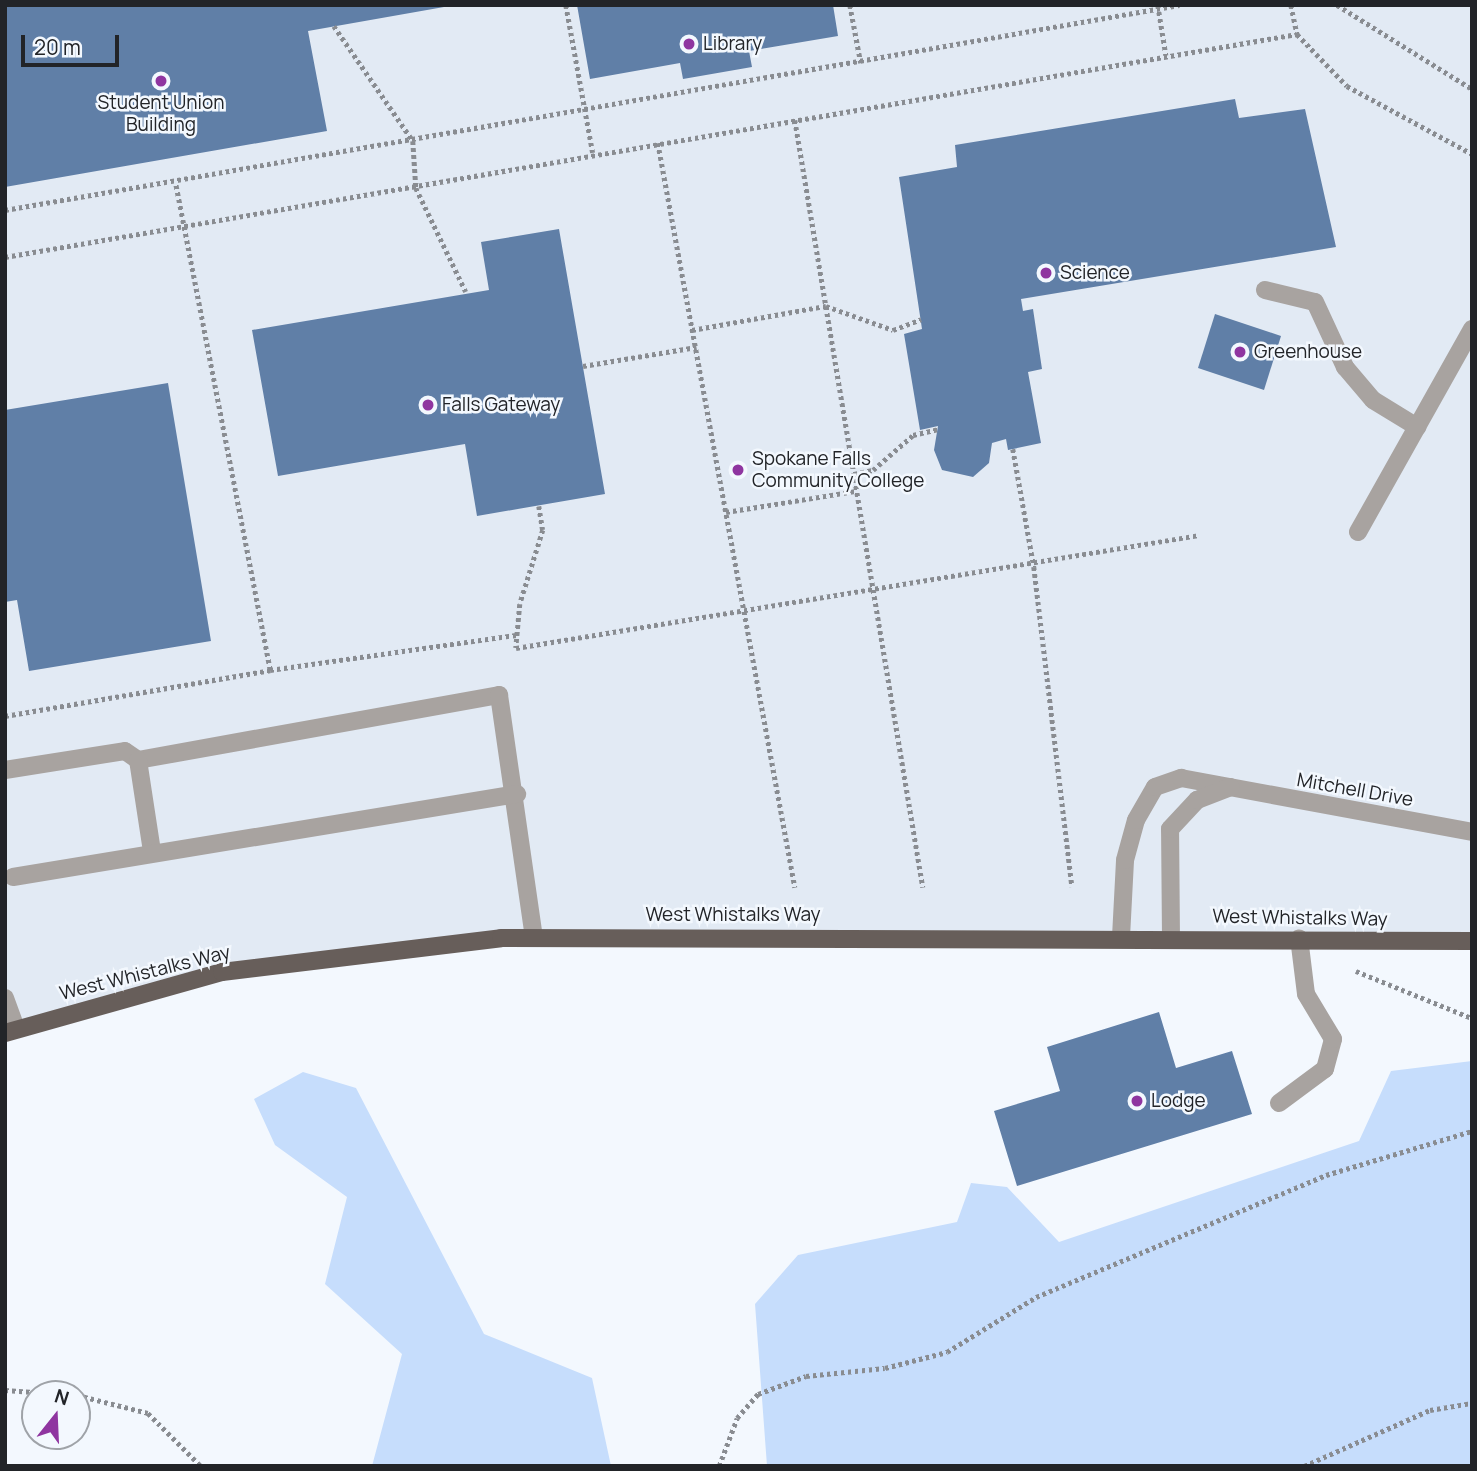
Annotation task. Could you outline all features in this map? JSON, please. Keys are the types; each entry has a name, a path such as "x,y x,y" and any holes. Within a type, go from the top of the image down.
{"main road":[{"name":"West Whistalks Way","path":"11,1031 222,972 534,937 1121,937 1472,941"}],"street":[{"path":"1265,290 1315,302 1345,368 1373,400 1417,427"},
{"path":"1358,532 1472,329"},
{"path":"5,770 125,751 138,760 499,695 517,794 534,937"},
{"path":"138,760 152,852"},
{"name":"Mitchell Drive","path":"1121,937 1125,860 1155,787 1181,778 1472,832"},
{"path":"1171,938 1170,829 1197,800 1231,787"},
{"path":"13,877 517,794"},
{"path":"1279,1103 1325,1069 1333,1038 1306,994 1298,938"},
{"path":"5,998 11,1031"}],"path":[{"path":"566,5 587,108 593,153"},
{"path":"850,5 861,63"},
{"path":"5,210 175,183 1180,5"},
{"path":"1291,5 1297,34 1347,86 1472,154"},
{"path":"1337,5 1472,89"},
{"path":"1159,7 1166,55"},
{"path":"334,26 412,141 416,188 466,292"},
{"path":"5,257 416,188 593,153 1297,34"},
{"path":"795,120 923,887"},
{"path":"658,143 795,887"},
{"path":"175,183 270,670"},
{"path":"692,330 826,306 893,330 921,319"},
{"path":"583,366 695,346"},
{"path":"854,474 873,470 912,435 939,429"},
{"path":"1013,449 1034,567 1072,887"},
{"path":"726,512 856,491"},
{"path":"539,506 543,530 520,604 516,648 873,589 1034,567 1199,535"},
{"path":"5,716 270,670 517,635"},
{"path":"1356,971 1472,1018"},
{"path":"719,1466 737,1418 758,1394 806,1376 885,1368 947,1352 1061,1286 1326,1175 1472,1131"},
{"path":"91,1399 148,1413 201,1466"},
{"path":"1304,1466 1430,1410 1472,1403"}],"shaded area":[{"name":"Spokane Falls Community College","path":"5,5 1472,5 1472,941 501,938 222,972 5,1033"},
{"path":"1472,1061 1472,1466 767,1466 755,1304 798,1255 957,1222 971,1183 1007,1187 1059,1242 1359,1141 1391,1071"},
{"path":"303,1072 356,1088 484,1334 592,1378 611,1466 372,1466 402,1354 325,1284 347,1197 275,1145 254,1099"}],"building":[{"name":"Student Union Building","path":"5,5 444,7 308,31 327,131 5,187"},
{"name":"Library","path":"577,5 833,5 838,36 749,51 752,67 683,79 680,63 590,79"},
{"name":"Science","path":"1235,99 1239,118 1305,109 1336,247 1021,299 1023,311 1033,309 1042,369 1028,372 1041,443 1008,450 1006,439 992,443 989,463 973,477 942,470 934,450 938,426 920,430 904,334 922,329 899,177 957,167 955,145"},
{"name":"Falls Gateway","path":"559,229 605,494 477,516 465,444 278,476 252,330 489,290 481,242"},
{"name":"Greenhouse","path":"1215,314 1281,336 1264,390 1198,368"},
{"path":"168,383 211,641 29,671 17,600 5,602 5,410"},
{"name":"Lodge","path":"1159,1012 1176,1068 1232,1051 1252,1114 1017,1186 994,1111 1060,1091 1047,1047"}],"place":[{"name":"Library","path":"689,44"},
{"name":"Student Union Building","path":"161,81"},
{"name":"Science","path":"1046,273"},
{"name":"Greenhouse","path":"1240,352"},
{"name":"Falls Gateway","path":"428,405"},
{"name":"Spokane Falls Community College","path":"738,470"},
{"name":"Lodge","path":"1137,1101"}]}
